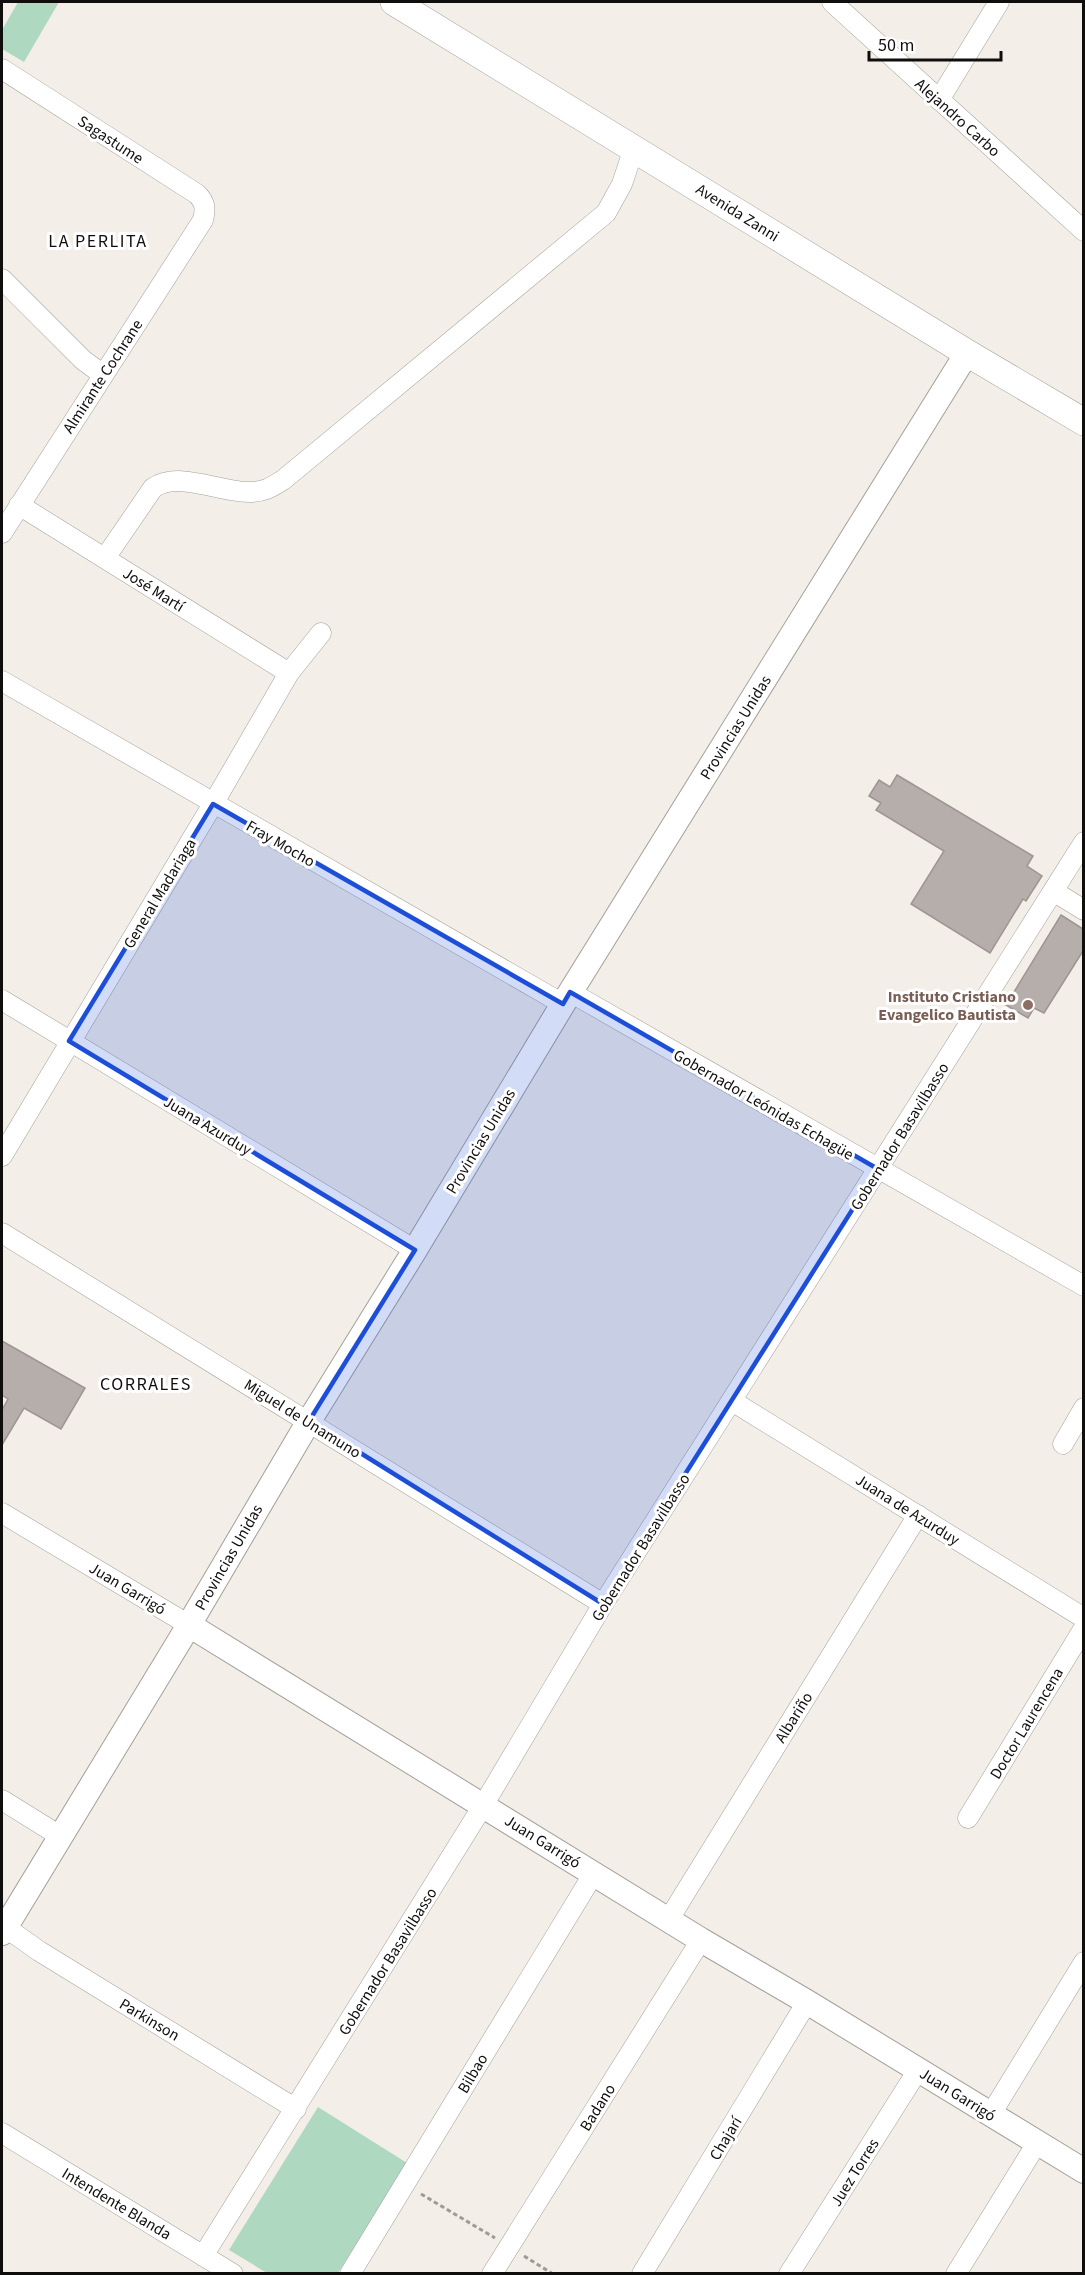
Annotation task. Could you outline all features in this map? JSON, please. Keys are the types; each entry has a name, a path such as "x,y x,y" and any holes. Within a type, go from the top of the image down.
{"main road":[{"name":"Avenida Zanni","path":"394,2 1083,422"}],"street":[{"name":"Alejandro Carbo","path":"832,2 1083,231"},
{"path":"939,100 999,2"},
{"name":"Sagastume","path":"2,69 197,194 203,200 206,209 203,220"},
{"path":"105,558 153,488 163,482 179,482 250,492 266,490 283,480 606,213 621,184 634,148"},
{"name":"Almirante Cochrane","path":"2,533 203,220"},
{"path":"2,279 83,360 102,374"},
{"name":"Provincias Unidas","path":"3,1930 566,998 967,353"},
{"name":"José Martí","path":"20,505 289,673"},
{"name":"General Madariaga","path":"2,1156 289,673 321,633"},
{"name":"Fray Mocho","path":"2,681 213,804 566,998"},
{"name":"Gobernador Basavilbasso","path":"203,2256 484,1804 603,1605 1083,842"},
{"path":"1053,891 1083,910"},
{"name":"Gobernador Leónidas Echagüe","path":"566,998 878,1169 1083,1286"},
{"name":"Juana Azurduy","path":"2,1000 415,1250"},
{"name":"Miguel de Unamuno","path":"2,1233 603,1605"},
{"name":"Juana de Azurduy","path":"732,1401 1083,1618"},
{"path":"1063,1444 1083,1408"},
{"name":"Juan Garrigó","path":"2,1513 484,1804 701,1940 1083,2171"},
{"name":"Albariño","path":"669,1919 918,1515"},
{"name":"Doctor Laurencena","path":"968,1818 1083,1628"},
{"path":"2,1800 60,1836"},
{"name":"Bilbao","path":"350,2274 594,1873"},
{"name":"Parkinson","path":"3,1930 296,2109"},
{"name":"Badano","path":"492,2274 701,1940"},
{"path":"990,2114 1083,1962"},
{"name":"Chajarí","path":"642,2274 807,2002"},
{"name":"Juez Torres","path":"789,2274 918,2070"},
{"name":"Intendente Blanda","path":"2,2133 233,2274"},
{"path":"956,2274 1037,2142"}],"path":[{"path":"405,2184 553,2274"}],"highlighted area":[{"path":"213,804 563,1004 570,992 878,1169 603,1604 309,1421 415,1250 69,1041"}],"green space":[{"path":"18,2 59,2 24,62 2,49 2,30"},
{"path":"318,2107 407,2163 338,2273 267,2273 229,2250"}],"building":[{"path":"897,775 1033,856 1027,866 1042,876 1026,901 1023,899 990,953 911,904 944,851 876,810 881,803 869,796 879,780 890,787"},
{"path":"1061,915 1083,929 1083,951 1044,1013 1034,1008 1028,1018 1006,1005"},
{"path":"2,1341 85,1388 61,1429 24,1408 2,1445 2,1410 8,1399 2,1395"}],"place":[{"name":"Instituto Cristiano Evangelico Bautista","path":"1028,1005"}],"district":[{"name":"LA PERLITA","path":"98,241"},
{"name":"CORRALES","path":"146,1384"}]}
